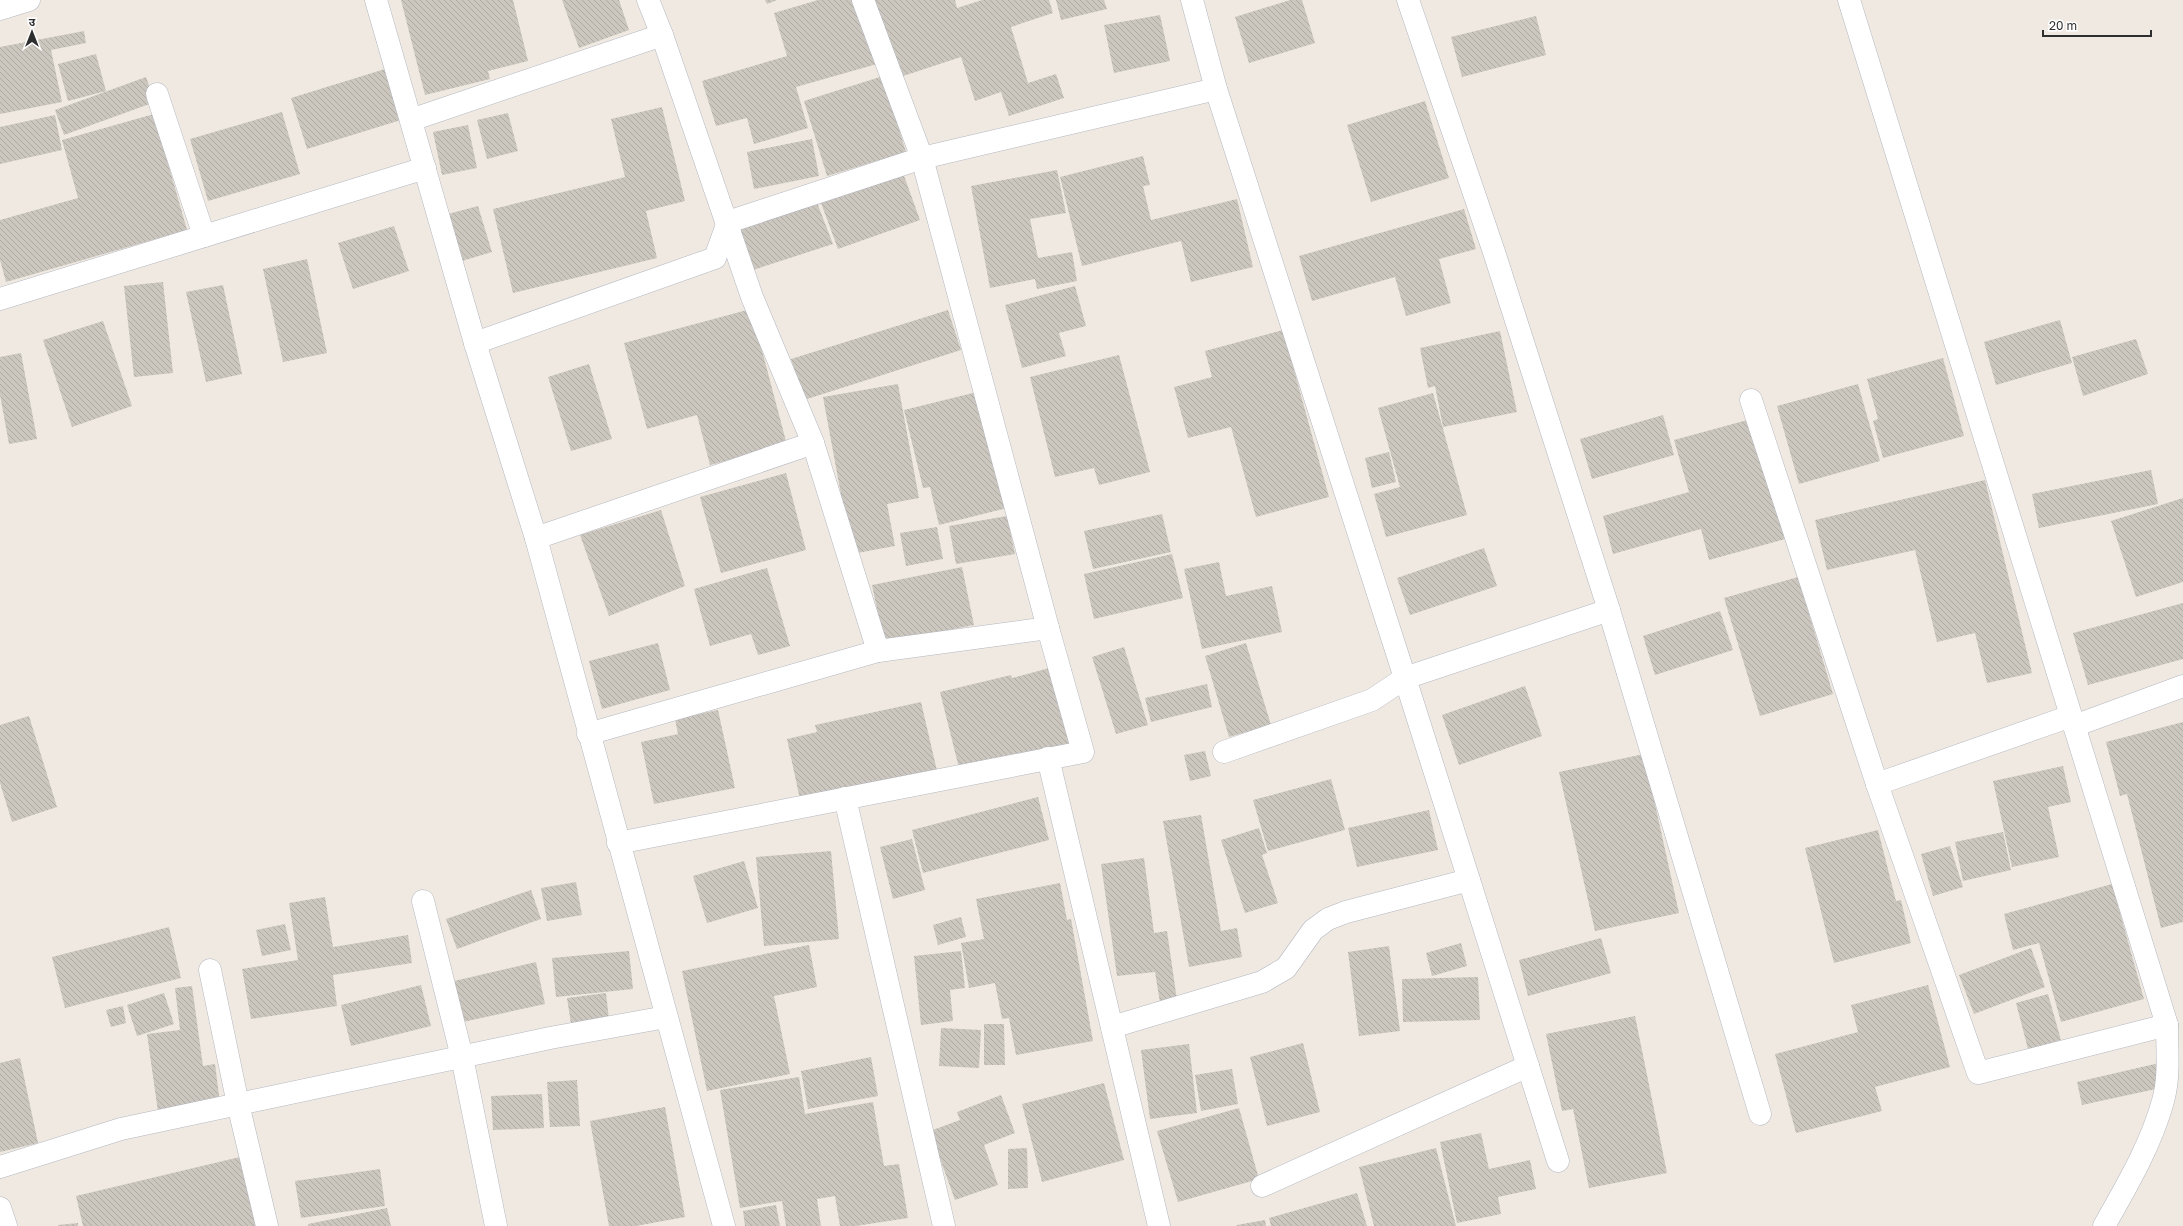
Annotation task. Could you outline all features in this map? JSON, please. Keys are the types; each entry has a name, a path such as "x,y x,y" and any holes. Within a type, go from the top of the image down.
{"street":[{"path":"0,9 29,0"},
{"path":"376,0 475,343 536,538 588,734 724,1226"},
{"path":"648,0 662,35 728,222 752,297 813,443 878,651"},
{"path":"618,843 1083,752 1048,628 922,158 863,0"},
{"path":"1192,0 1216,89 1558,1161"},
{"path":"1408,0 1494,252 1609,610 1760,1114"},
{"path":"1849,0 2167,1025 2168,1070 2163,1101 2146,1147 2104,1226"},
{"path":"411,120 662,35"},
{"path":"728,222 922,158 1216,89"},
{"path":"157,94 204,236"},
{"path":"0,299 425,168"},
{"path":"475,343 715,258 728,222"},
{"path":"1751,400 1877,784 1978,1073 2167,1025"},
{"path":"536,538 813,443"},
{"path":"1224,752 1372,700 1405,678 1609,610"},
{"path":"588,734 878,651 1048,628"},
{"path":"1877,784 2183,686"},
{"path":"1048,758 1159,1226"},
{"path":"845,798 944,1226"},
{"path":"1112,1027 1262,982 1286,968 1309,935 1328,920 1346,912 1469,880"},
{"path":"423,901 462,1057 496,1226"},
{"path":"210,970 238,1104 267,1226"},
{"path":"0,1167 121,1128 462,1057 666,1017"},
{"path":"1262,1186 1528,1066"},
{"path":"0,1208 6,1226"}],"building":[{"path":"401,0 513,0 528,61 488,71 490,79 425,95"},
{"path":"562,0 619,0 629,30 579,48"},
{"path":"765,0 777,0 767,4"},
{"path":"818,0 858,0 877,64 796,87 808,128 754,144 747,118 716,126 702,81 787,56 774,13"},
{"path":"869,0 955,0 957,8 982,0 1049,0 1053,13 1011,27 1028,83 1056,74 1064,98 1009,116 1001,92 975,101 961,57 894,79"},
{"path":"1056,0 1104,0 1107,9 1061,20"},
{"path":"1290,0 1302,0 1315,43 1249,63 1235,17"},
{"path":"1160,15 1170,61 1114,73 1104,25"},
{"path":"1536,16 1546,55 1462,77 1451,37"},
{"path":"84,31 86,43 51,50 62,102 0,114 0,47"},
{"path":"96,54 106,91 68,101 58,64"},
{"path":"385,69 401,120 307,149 291,98"},
{"path":"883,76 906,152 827,176 804,101"},
{"path":"146,77 155,102 64,135 55,110"},
{"path":"1425,101 1449,178 1371,202 1347,125"},
{"path":"662,107 685,201 646,211 657,258 513,293 493,209 625,177 611,119"},
{"path":"282,112 300,174 208,201 190,139"},
{"path":"508,113 518,151 487,159 477,120"},
{"path":"154,114 187,230 6,282 0,260 0,220 78,198 62,140"},
{"path":"55,115 62,150 0,164 0,127"},
{"path":"468,125 477,168 442,175 433,132"},
{"path":"812,139 819,176 754,189 747,152"},
{"path":"1143,156 1150,185 1143,186 1151,220 1237,199 1253,267 1191,282 1181,241 1082,266 1060,177"},
{"path":"1057,170 1066,213 1030,219 1038,258 1072,252 1077,281 1037,289 1035,279 990,288 971,186"},
{"path":"903,173 920,220 838,249 821,203"},
{"path":"816,200 833,244 750,271 740,226"},
{"path":"478,206 492,252 462,261 448,214"},
{"path":"1464,209 1476,249 1439,259 1451,303 1406,316 1395,277 1312,301 1299,256"},
{"path":"394,226 409,271 353,289 338,243"},
{"path":"307,259 327,353 283,362 263,269"},
{"path":"163,282 173,373 134,377 124,286"},
{"path":"223,285 242,374 206,382 186,292"},
{"path":"1075,286 1086,326 1059,333 1066,356 1022,368 1005,305"},
{"path":"751,309 787,445 710,465 697,415 647,429 624,343"},
{"path":"948,310 961,350 804,400 791,359"},
{"path":"2060,320 2072,363 1996,385 1984,342"},
{"path":"103,321 132,406 72,427 43,340"},
{"path":"1283,330 1329,497 1256,517 1231,427 1188,438 1174,387 1212,377 1205,351"},
{"path":"1500,331 1517,412 1443,427 1435,386 1428,388 1420,348"},
{"path":"2136,339 2148,374 2083,396 2072,357"},
{"path":"21,353 37,439 9,444 0,395 0,357"},
{"path":"1119,355 1150,472 1099,485 1094,468 1055,477 1030,377"},
{"path":"1943,358 1964,436 1883,458 1873,421 1878,419 1867,379"},
{"path":"589,364 612,439 571,451 548,377"},
{"path":"898,384 919,498 887,504 895,546 852,554 823,397"},
{"path":"1858,384 1880,461 1799,484 1777,406"},
{"path":"981,391 1011,507 939,525 930,487 923,488 904,410"},
{"path":"1433,393 1467,515 1386,537 1374,494 1400,487 1378,408"},
{"path":"1663,415 1674,455 1592,479 1580,439"},
{"path":"1751,419 1785,539 1709,560 1701,529 1613,554 1603,516 1689,492 1674,440"},
{"path":"1389,452 1396,482 1372,488 1365,458"},
{"path":"2151,470 2158,504 2039,528 2032,494"},
{"path":"786,473 806,550 721,573 700,497"},
{"path":"1985,480 2032,673 1987,683 1975,633 1937,642 1915,550 1827,570 1815,520"},
{"path":"2183,498 2183,582 2136,597 2111,521"},
{"path":"661,510 685,586 609,616 580,535"},
{"path":"1162,514 1171,552 1093,569 1084,531"},
{"path":"1007,516 1015,554 956,564 949,526"},
{"path":"937,527 943,559 906,566 900,533"},
{"path":"1484,548 1497,586 1410,615 1397,578"},
{"path":"1172,554 1183,598 1094,619 1084,574"},
{"path":"1219,562 1226,596 1272,586 1282,632 1202,649 1184,569"},
{"path":"962,567 974,625 884,643 872,585"},
{"path":"767,568 790,646 758,655 751,634 710,646 694,589"},
{"path":"1798,577 1833,694 1760,716 1724,598"},
{"path":"2183,603 2183,659 2088,685 2073,633"},
{"path":"1720,611 1733,650 1655,675 1643,636"},
{"path":"658,643 670,690 602,709 589,661"},
{"path":"1246,643 1271,725 1229,737 1205,656"},
{"path":"1124,647 1148,725 1116,734 1092,657"},
{"path":"1053,667 1072,745 960,772 940,692 1011,675 1012,678"},
{"path":"1207,684 1212,707 1151,722 1145,698"},
{"path":"1525,686 1542,736 1459,765 1442,715"},
{"path":"921,702 938,775 801,804 787,739 817,732 815,725"},
{"path":"718,710 735,788 654,804 641,742 678,734 675,719"},
{"path":"29,716 57,807 12,822 0,783 0,725"},
{"path":"2183,722 2183,922 2161,928 2127,794 2120,796 2106,742"},
{"path":"1205,751 1211,776 1190,781 1184,755"},
{"path":"1644,754 1679,913 1595,931 1559,772"},
{"path":"2063,766 2071,802 2048,807 2059,857 2012,867 1993,781"},
{"path":"1331,779 1345,830 1268,851 1253,800"},
{"path":"1038,797 1049,840 923,873 912,830"},
{"path":"1429,810 1438,850 1357,867 1348,828"},
{"path":"1201,815 1221,931 1237,928 1242,957 1189,967 1163,821"},
{"path":"1259,828 1267,853 1262,855 1278,903 1245,913 1221,840"},
{"path":"1878,830 1896,901 1901,900 1911,943 1834,963 1805,848"},
{"path":"2003,832 2011,870 1963,881 1955,842"},
{"path":"912,839 925,890 893,899 880,847"},
{"path":"1950,846 1963,887 1933,896 1921,854"},
{"path":"831,851 839,939 764,946 756,857"},
{"path":"1144,858 1154,933 1167,931 1178,1007 1161,1009 1155,972 1117,976 1101,864"},
{"path":"744,861 758,908 707,923 693,876"},
{"path":"576,882 582,915 547,921 541,888"},
{"path":"1060,883 1067,920 1071,919 1093,1041 1016,1055 1009,1018 1002,1019 995,983 969,988 961,943 984,939 976,899"},
{"path":"2112,884 2144,999 2061,1022 2039,943 2013,950 2004,914"},
{"path":"531,890 541,919 457,949 446,919"},
{"path":"325,897 333,947 408,935 412,963 333,975 337,1006 251,1019 242,969 298,960 289,903"},
{"path":"961,917 966,937 938,945 933,925"},
{"path":"285,924 291,950 262,956 256,930"},
{"path":"169,927 181,978 65,1008 52,957"},
{"path":"1601,938 1611,973 1528,996 1519,960"},
{"path":"1461,943 1467,966 1432,976 1426,953"},
{"path":"809,945 817,987 774,996 790,1074 707,1091 682,971"},
{"path":"1389,946 1400,1031 1359,1036 1348,952"},
{"path":"2031,948 2045,987 1974,1014 1959,975"},
{"path":"629,951 633,989 556,997 552,958"},
{"path":"961,951 965,988 950,990 953,1021 921,1025 914,956"},
{"path":"536,962 545,1004 463,1022 454,981"},
{"path":"1478,977 1480,1020 1403,1022 1402,979"},
{"path":"421,985 431,1026 351,1046 341,1005"},
{"path":"1928,985 1950,1067 1875,1087 1882,1111 1796,1133 1775,1054 1858,1032 1851,1005"},
{"path":"192,986 203,1066 215,1064 220,1103 158,1112 147,1034 180,1030 175,988"},
{"path":"164,993 174,1024 137,1036 127,1005"},
{"path":"606,993 609,1019 571,1024 567,998"},
{"path":"2048,994 2061,1040 2028,1049 2016,1003"},
{"path":"123,1006 126,1023 111,1027 106,1010"},
{"path":"1635,1016 1667,1173 1589,1188 1573,1109 1562,1111 1546,1034"},
{"path":"984,1024 1004,1024 1005,1065 984,1065"},
{"path":"941,1028 981,1030 979,1068 939,1066"},
{"path":"1303,1043 1320,1112 1267,1126 1250,1057"},
{"path":"1189,1044 1197,1113 1150,1119 1141,1050"},
{"path":"871,1057 878,1096 808,1109 801,1071"},
{"path":"20,1058 38,1143 0,1152 0,1063"},
{"path":"2159,1063 2165,1087 2082,1105 2077,1082"},
{"path":"1232,1069 1238,1104 1201,1111 1195,1075"},
{"path":"799,1077 805,1114 873,1102 884,1166 899,1164 908,1218 856,1226 840,1226 835,1196 817,1199 821,1226 786,1226 782,1201 740,1208 720,1090"},
{"path":"577,1080 580,1126 550,1127 547,1082"},
{"path":"1104,1083 1124,1160 1042,1182 1022,1104"},
{"path":"542,1094 544,1128 493,1130 491,1096"},
{"path":"1001,1095 1015,1133 984,1145 998,1185 955,1200 930,1131 960,1120 957,1112"},
{"path":"665,1107 685,1217 636,1226 609,1226 590,1121"},
{"path":"1239,1108 1259,1179 1178,1202 1157,1131"},
{"path":"1481,1133 1489,1169 1530,1160 1536,1189 1498,1197 1501,1214 1457,1223 1440,1142"},
{"path":"1027,1148 1028,1188 1008,1189 1008,1149"},
{"path":"1436,1148 1456,1226 1374,1226 1359,1167"},
{"path":"244,1156 261,1226 83,1226 76,1196"},
{"path":"380,1169 385,1206 301,1218 295,1181"},
{"path":"1357,1193 1367,1226 1271,1226 1269,1218"},
{"path":"776,1205 780,1226 745,1226 743,1211"},
{"path":"387,1208 391,1226 308,1226 308,1224"},
{"path":"1265,1220 1266,1226 1237,1226 1237,1225"},
{"path":"78,1223 78,1226 58,1226 58,1225"}]}
